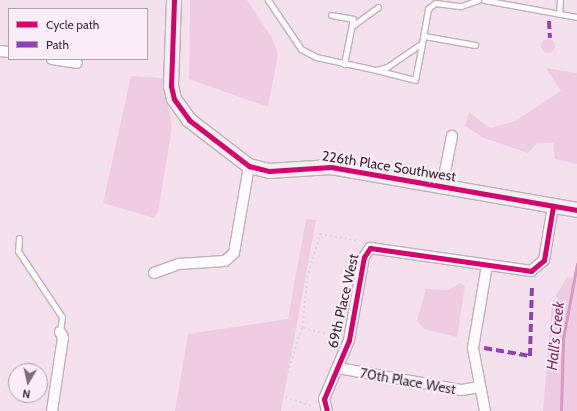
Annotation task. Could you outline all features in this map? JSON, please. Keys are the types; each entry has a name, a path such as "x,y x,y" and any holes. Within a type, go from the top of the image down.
{"street":[{"name":"226th Place Southwest","path":"174,0 171,86 174,100 189,120 249,166 269,171 325,167 577,210"},
{"path":"58,60 77,63"},
{"path":"442,187 452,136"},
{"path":"154,273 179,264 225,261 234,253 249,166"},
{"path":"487,266 522,271 538,267 544,260 553,206"},
{"name":"69th Place West","path":"326,408 352,328 364,257 370,248 487,266"},
{"name":"70th Place West","path":"485,411 479,388 473,346 487,266"},
{"path":"52,411 63,337 60,332"},
{"name":"70th Place West","path":"338,368 462,390 479,388"}],"lane":[{"path":"268,0 301,49 316,57 416,80 428,9 435,3 461,6 478,0"},
{"path":"484,0 577,17"},
{"path":"560,0 560,14"},
{"path":"352,26 378,7"},
{"path":"331,15 353,19 344,64"},
{"path":"424,36 475,46"},
{"path":"376,70 387,67 422,43"},
{"path":"19,238 18,250 62,318 60,332"}],"path":[{"path":"312,406 281,395 302,328 307,278 320,234 360,241"},
{"path":"302,328 339,338"}],"shaded area":[{"path":"190,0 247,0 272,38 278,55 268,107 189,79"},
{"path":"545,39 551,39 555,43 555,49 551,53 545,53 541,49 541,43"},
{"path":"546,68 577,73 577,164 555,159 553,143 537,143 528,153 484,138 465,126 469,112 490,128 515,121 561,91"},
{"path":"131,76 163,78 172,127 158,212 154,218 103,203"},
{"path":"306,219 316,220 281,411 175,411 188,334 288,319"},
{"path":"567,277 577,280 577,411 543,411 552,302"},
{"path":"460,283 465,286 457,337 424,329 417,321 426,289 448,290"}],"waterway":[{"name":"Hall's Creek","path":"561,411 563,339 577,264"}],"marked path":[{"path":"549,21 550,38"},
{"path":"484,348 530,356 532,286"}],"cycle path":[{"path":"174,0 171,86 174,99 189,120 249,166 269,171 331,167 577,210"},
{"path":"327,411 324,399 349,340 364,257 370,248 531,271 544,260 553,206"}]}
